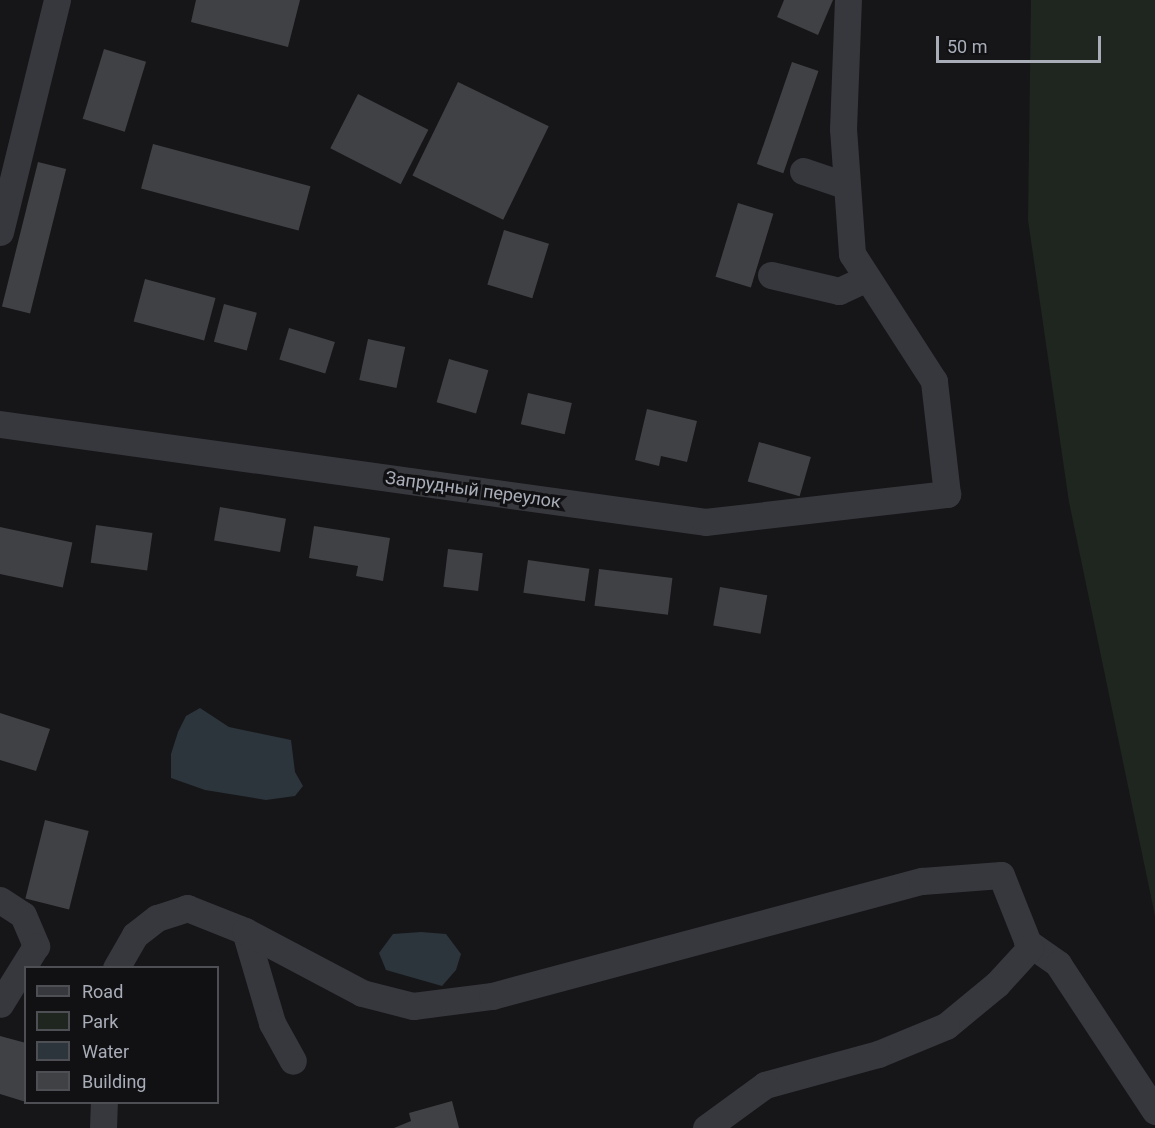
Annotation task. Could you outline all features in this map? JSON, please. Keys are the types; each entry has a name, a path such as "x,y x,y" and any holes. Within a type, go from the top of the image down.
{"street":[{"path":"0,232 57,0"},
{"path":"771,275 838,291 867,278 852,254 843,129 848,0"},
{"path":"803,171 847,186"},
{"name":"Запрудный переулок","path":"0,424 705,522 947,494 934,381 867,278"},
{"path":"117,966 135,935 157,918 187,908 245,930 362,993 413,1006 492,996 922,881 975,873 1001,875 1030,948 997,984 946,1026 878,1054 765,1085 706,1128"},
{"path":"0,900 23,915 36,946 0,1004"},
{"path":"245,930 272,1023 293,1061"},
{"path":"1028,942 1058,964 1155,1111"},
{"path":"104,1104 104,1128"}],"green space":[{"path":"1031,0 1155,0 1155,916 1069,502 1028,220"}],"water":[{"path":"200,708 229,727 291,740 295,772 303,786 295,796 266,800 205,790 171,778 171,754 178,732 186,716"},
{"path":"421,932 446,934 461,954 456,970 442,986 386,970 379,953 393,934"}],"building":[{"path":"196,0 300,0 288,47 191,22"},
{"path":"784,0 833,0 818,35 777,17"},
{"path":"104,49 146,62 125,132 83,119"},
{"path":"792,62 818,71 783,173 757,164"},
{"path":"458,82 549,126 503,220 412,175"},
{"path":"358,94 428,130 401,184 330,148"},
{"path":"153,144 310,186 299,231 141,188"},
{"path":"38,162 66,169 30,314 2,307"},
{"path":"738,203 773,214 751,287 715,277"},
{"path":"504,230 549,244 532,298 487,285"},
{"path":"145,279 216,298 204,340 134,322"},
{"path":"224,304 257,313 247,350 214,342"},
{"path":"289,328 335,342 325,374 279,360"},
{"path":"368,339 405,347 396,388 359,380"},
{"path":"449,359 488,370 476,414 437,402"},
{"path":"528,393 572,403 565,434 521,424"},
{"path":"647,409 697,421 687,462 661,456 659,466 635,460"},
{"path":"759,442 811,457 800,496 748,481"},
{"path":"220,507 286,519 280,552 214,540"},
{"path":"96,525 152,533 147,571 91,563"},
{"path":"314,526 390,538 383,581 356,576 358,566 309,558"},
{"path":"0,527 72,542 63,587 0,574"},
{"path":"448,549 483,553 478,591 443,587"},
{"path":"528,560 589,569 585,601 523,593"},
{"path":"599,569 672,578 668,615 594,606"},
{"path":"720,587 767,595 760,634 713,625"},
{"path":"0,713 50,729 36,771 0,760"},
{"path":"45,820 89,831 69,909 25,899"},
{"path":"0,1036 24,1042 24,1101 0,1094"},
{"path":"452,1101 459,1128 394,1128 411,1121 409,1113"}]}
